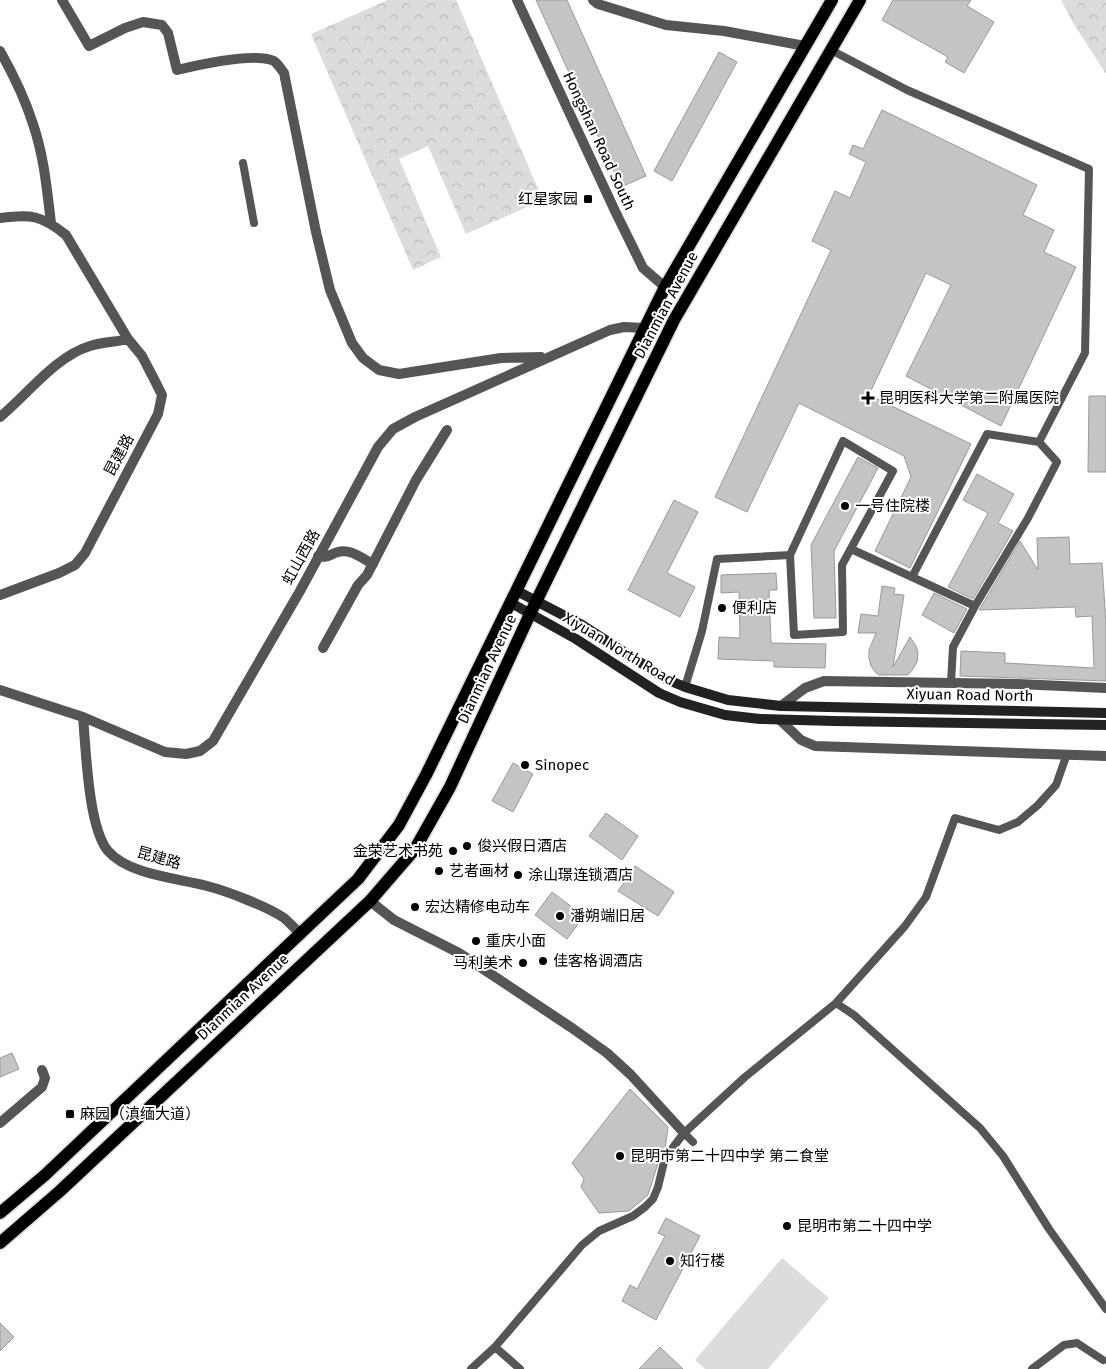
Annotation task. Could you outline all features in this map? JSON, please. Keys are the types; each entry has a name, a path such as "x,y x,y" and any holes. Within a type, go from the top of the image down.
{"main road":[{"name":"Dianmian Avenue","path":"0,1213 45,1175 358,879 399,825 426,775 517,591 664,288 832,0"},
{"name":"Dianmian Avenue","path":"0,1243 60,1191 370,900 415,849 450,787 530,614 674,320 860,0"},
{"name":"Xiyuan North Road","path":"517,591 582,625 666,679 685,687 728,700 781,706 833,707"},
{"name":"Xiyuan North Road","path":"511,603 576,638 659,693 680,702 725,714 780,720 834,721"},
{"name":"Xiyuan Road North","path":"833,707 1106,713"},
{"name":"Xiyuan Road North","path":"834,721 1106,726"}],"street":[{"path":"62,0 89,46 125,28 142,22 162,25 168,34 177,70 205,63 255,58 264,58 276,62 284,73 316,232 330,290 352,343 363,358 379,370 399,374 501,358 546,357"},
{"name":"Hongshan Road South","path":"517,0 615,211 644,268 664,288"},
{"path":"593,0 598,4 666,25 724,31 805,46"},
{"path":"0,51 14,76 34,125 44,171 51,223"},
{"path":"0,218 17,216 38,217 51,223"},
{"name":"昆建路","path":"0,595 59,573 75,565 85,553 158,414 162,395 142,356 128,340 66,235 51,223"},
{"name":"虹山西路","path":"0,690 83,717 165,752 186,754 200,751 212,741 378,447 393,429 423,413 610,330 624,327 645,328"},
{"path":"0,417 57,365 74,354 90,346 128,340"},
{"path":"323,648 358,585 367,576 416,480 448,430"},
{"path":"318,556 328,558 338,552 348,551 373,564"},
{"path":"781,706 805,688 824,682 1018,684 1106,688"},
{"name":"昆建路","path":"83,717 87,770 93,810 99,834 108,850 123,863 143,871 209,886 264,907 284,918 300,934"},
{"path":"780,720 801,740 815,746 1106,756"},
{"path":"370,900 394,920 459,953 530,999 600,1048 631,1075 684,1133"},
{"path":"0,1123 42,1087 45,1078 42,1070"}],"lane":[{"path":"831,50 906,90 1089,169 1085,353 1039,442"},
{"path":"243,163 254,222"},
{"path":"912,577 987,434 1039,442 1057,462 1028,518 975,606 953,647 951,684"},
{"path":"844,441 893,470 842,565 843,632 794,635 790,555 844,441"},
{"path":"851,549 975,606"},
{"path":"685,687 702,630 717,559 790,555"},
{"path":"471,1369 494,1347 582,1245 599,1231 633,1216 653,1199 664,1162 684,1133 745,1077 836,1002 905,926 926,897 955,818 999,830 1018,822 1056,786 1067,754"},
{"path":"836,1002 854,1014 980,1128 1003,1156 1049,1229 1106,1309"},
{"path":"684,1133 693,1142"},
{"path":"1032,1369 1064,1345 1077,1343 1105,1360"},
{"path":"494,1347 520,1369"}],"green space":[{"path":"388,0 456,0 543,200 466,234 428,146 399,159 441,257 413,270 311,34"},
{"path":"1061,0 1106,0 1106,74 1072,21"},
{"path":"782,1258 829,1298 768,1369 705,1369 695,1360"}],"building":[{"path":"536,0 567,0 646,176 621,187"},
{"path":"893,0 971,0 967,6 994,22 964,73 945,62 948,57 882,20"},
{"path":"719,52 737,62 672,181 654,171"},
{"path":"882,110 1037,185 1023,215 1054,230 1044,252 1076,267 1001,426 906,376 951,285 926,273 869,395 971,444 910,568 875,551 911,477 904,456 799,403 747,512 715,497 831,250 812,241 835,191 850,198 866,162 849,154 853,145 863,149"},
{"path":"1089,396 1106,396 1106,472 1088,472"},
{"name":"一号住院楼","path":"858,457 878,468 834,551 836,618 814,618 811,545"},
{"path":"977,474 1014,494 998,523 1013,531 973,599 948,587 988,513 963,500"},
{"path":"674,500 698,512 667,573 695,587 680,617 628,590"},
{"path":"1069,537 1070,564 1102,563 1106,624 1106,681 960,676 961,651 1005,653 1005,663 1094,668 1092,616 1076,617 1075,607 979,610 1020,541 1038,570 1037,538"},
{"path":"776,573 777,590 769,590 771,643 826,644 825,668 774,667 774,661 718,659 719,637 740,638 739,592 721,593 721,575"},
{"path":"882,586 895,588 894,594 904,595 893,667 910,637 918,653 917,662 908,675 879,675 876,673 871,666 869,650 876,633 858,633 861,614 878,616"},
{"path":"934,593 967,609 954,633 922,615"},
{"path":"513,763 533,774 513,812 492,801"},
{"path":"606,813 638,836 622,860 589,836"},
{"path":"635,866 674,892 658,916 618,891"},
{"name":"潘朔端旧居","path":"552,892 584,916 567,939 535,915"},
{"path":"12,1053 19,1069 0,1077 0,1058"},
{"name":"昆明市第二十四中学 第二食堂","path":"630,1089 668,1127 665,1149 659,1160 648,1195 629,1211 599,1213 581,1187 584,1179 572,1163"},
{"name":"知行楼","path":"666,1218 700,1236 656,1320 622,1301 630,1285 637,1289 665,1236 658,1233"},
{"path":"0,1323 14,1337 0,1351"},
{"path":"660,1347 683,1369 639,1369"}],"place":[{"name":"红星家园","path":"588,199"},
{"name":"昆明医科大学第二附属医院","path":"868,398"},
{"name":"一号住院楼","path":"845,506"},
{"name":"便利店","path":"722,608"},
{"name":"Sinopec","path":"525,765"},
{"name":"俊兴假日酒店","path":"467,846"},
{"name":"金荣艺术书苑","path":"453,851"},
{"name":"艺者画材","path":"439,871"},
{"name":"涂山璟连锁酒店","path":"518,875"},
{"name":"宏达精修电动车","path":"415,907"},
{"name":"潘朔端旧居","path":"560,916"},
{"name":"重庆小面","path":"476,941"},
{"name":"佳客格调酒店","path":"543,961"},
{"name":"马利美术","path":"523,963"},
{"name":"麻园（滇缅大道）","path":"70,1114"},
{"name":"昆明市第二十四中学 第二食堂","path":"620,1156"},
{"name":"昆明市第二十四中学","path":"787,1226"},
{"name":"知行楼","path":"670,1261"}]}
